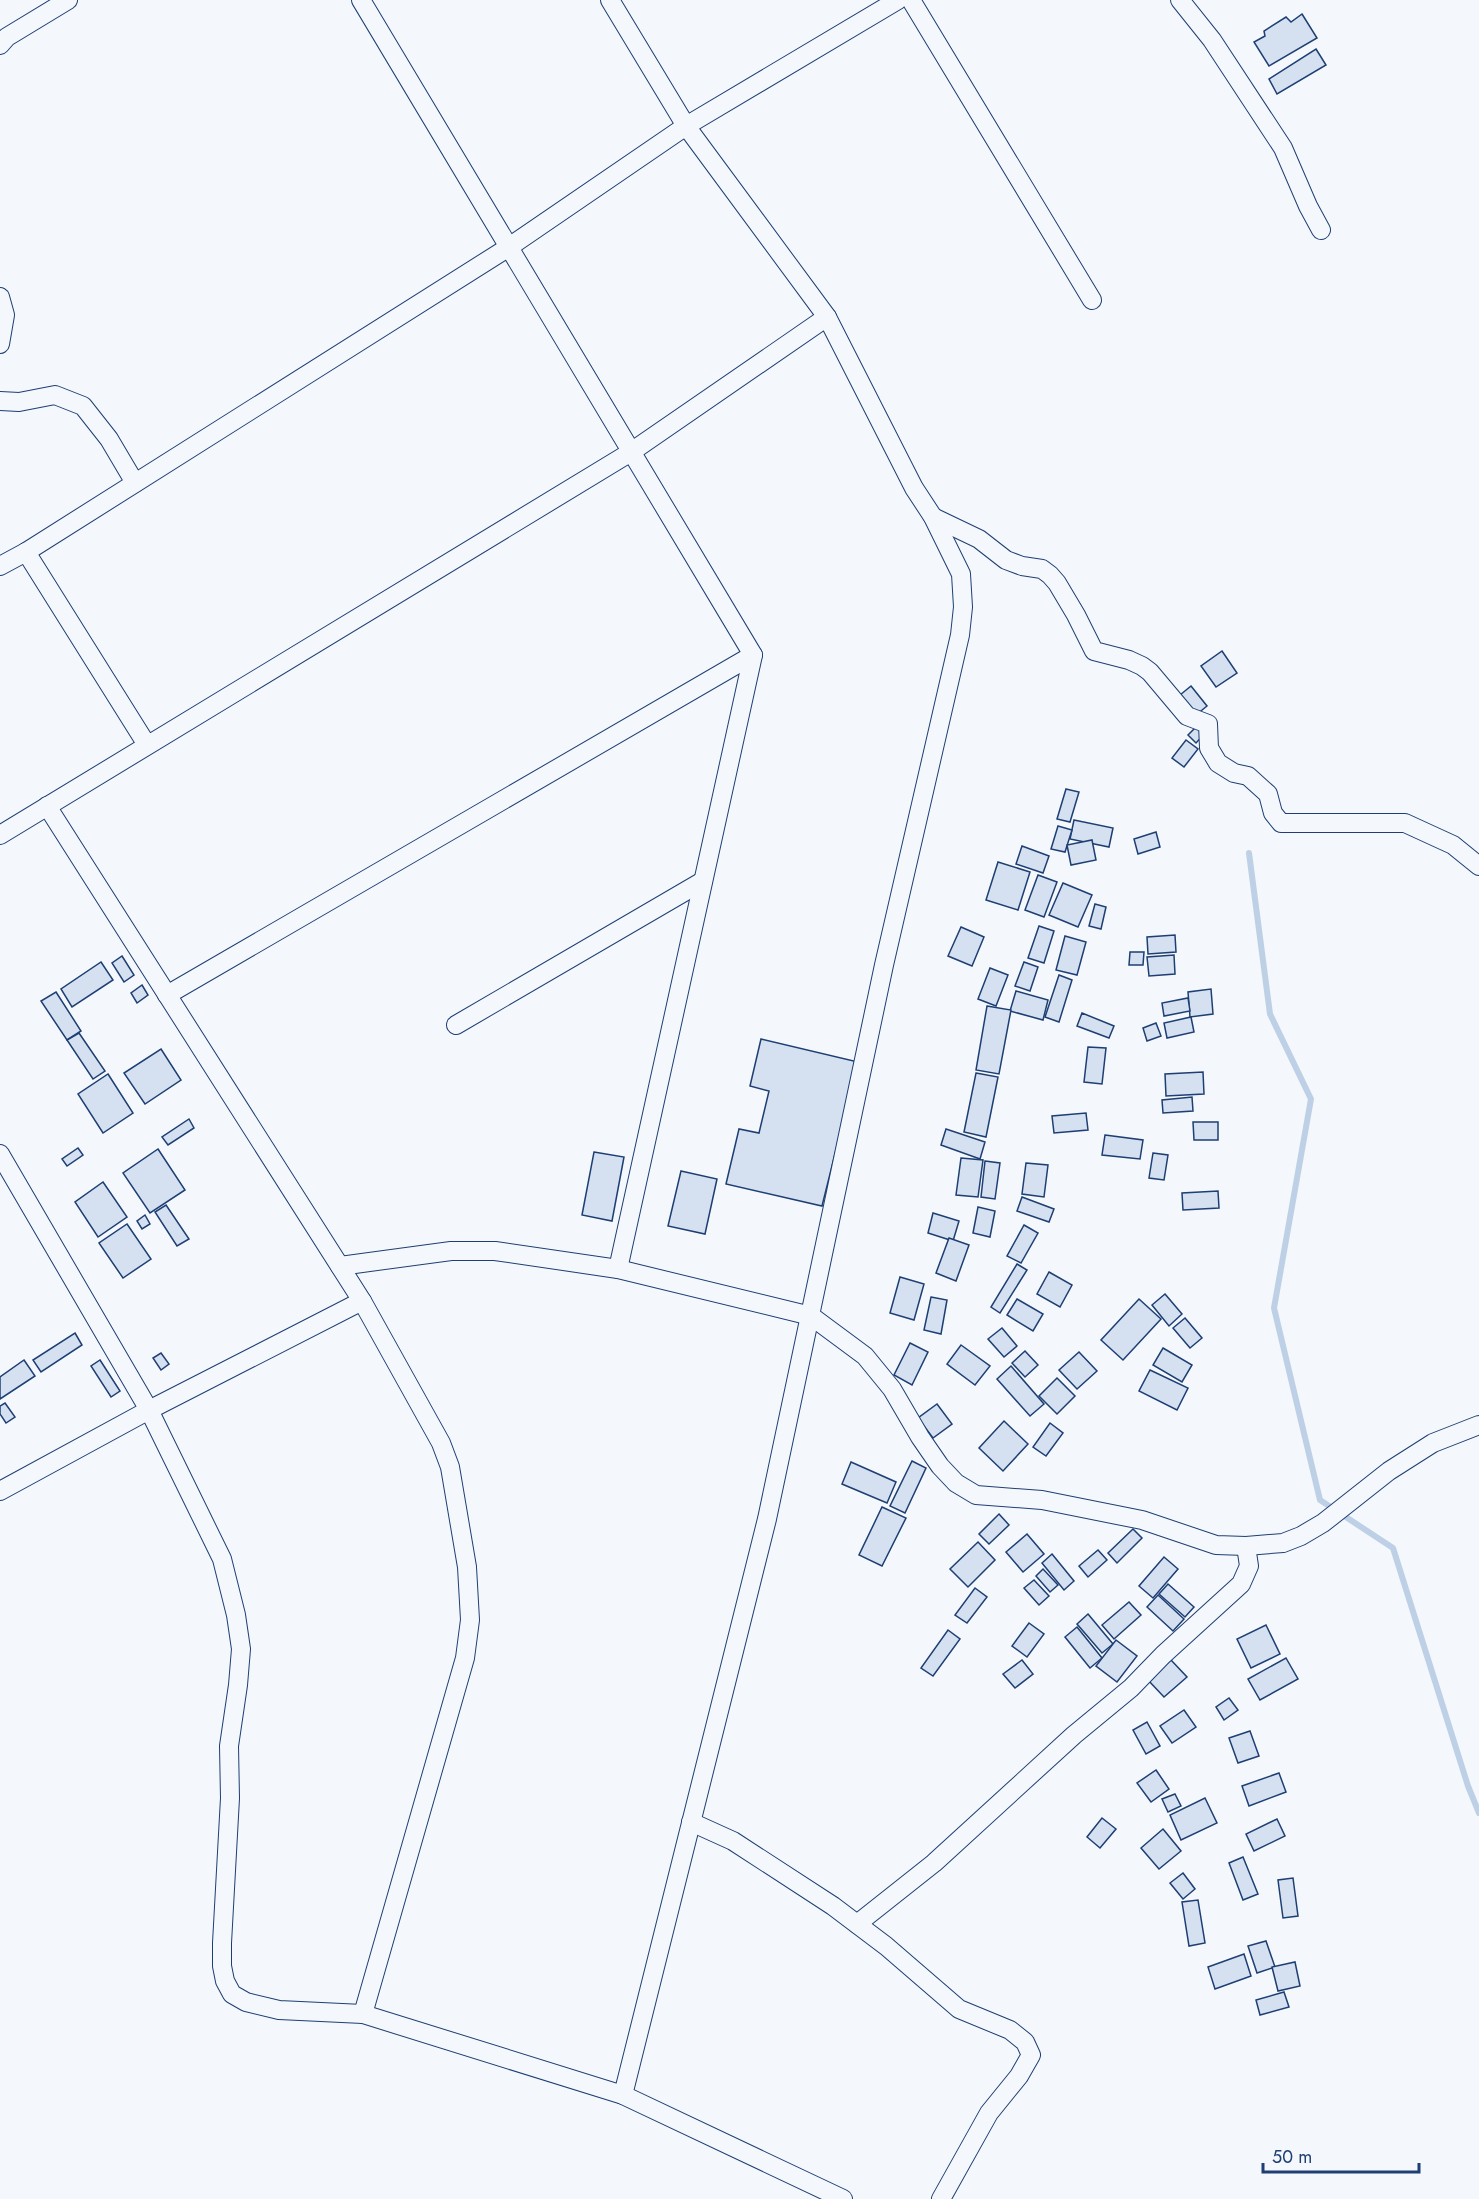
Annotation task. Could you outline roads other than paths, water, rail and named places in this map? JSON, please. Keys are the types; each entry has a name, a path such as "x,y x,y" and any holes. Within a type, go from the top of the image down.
{"street":[{"path":"0,45 8,37 68,0"},
{"path":"361,0 753,655 618,1269"},
{"path":"610,0 686,126 827,317 914,488 933,517 961,574 963,607 960,635 884,965 767,1520 623,2096"},
{"path":"0,566 26,552 508,247 686,126 898,0"},
{"path":"911,0 1092,300"},
{"path":"1180,0 1212,40 1283,148 1321,230"},
{"path":"0,297 6,315 0,344"},
{"path":"0,834 631,452 827,317"},
{"path":"0,401 19,402 55,395 83,406 110,439 135,483"},
{"path":"933,517 979,539 1006,560 1022,566 1041,569 1050,575 1076,615 1094,651 1129,660 1142,666 1150,672 1187,716 1208,724 1209,748 1218,763 1234,773 1248,776 1268,794 1273,813 1281,823 1405,823 1454,845 1479,866"},
{"path":"26,552 147,746"},
{"path":"167,995 753,655"},
{"path":"47,806 362,1301 441,1443 450,1467 467,1567 470,1620 465,1658 363,2014"},
{"path":"456,1025 703,881"},
{"path":"0,1154 149,1410 222,1559 236,1615 241,1649 229,1746 230,1798 222,1954 225,1981 232,1994 246,2002 279,2010 363,2014 623,2096 843,2199"},
{"path":"340,1266 451,1251 495,1251 618,1269 811,1316 865,1356 892,1389 940,1467 956,1483 976,1495 1042,1500 1142,1520 1216,1545 1246,1546 1283,1543 1301,1536 1323,1523 1389,1471 1433,1443 1477,1426"},
{"path":"0,1491 149,1410 362,1301"},
{"path":"857,1924 934,1863 1074,1735 1131,1688 1163,1655 1241,1584 1249,1566 1246,1546"},
{"path":"691,1822 733,1840 834,1906 959,2009 1010,2030 1025,2042 1031,2055 1019,2076 989,2113 941,2199"}],"waterway":[{"path":"1249,853 1270,1014 1311,1099 1274,1308 1320,1500 1393,1548 1468,1786 1479,1813"}]}
